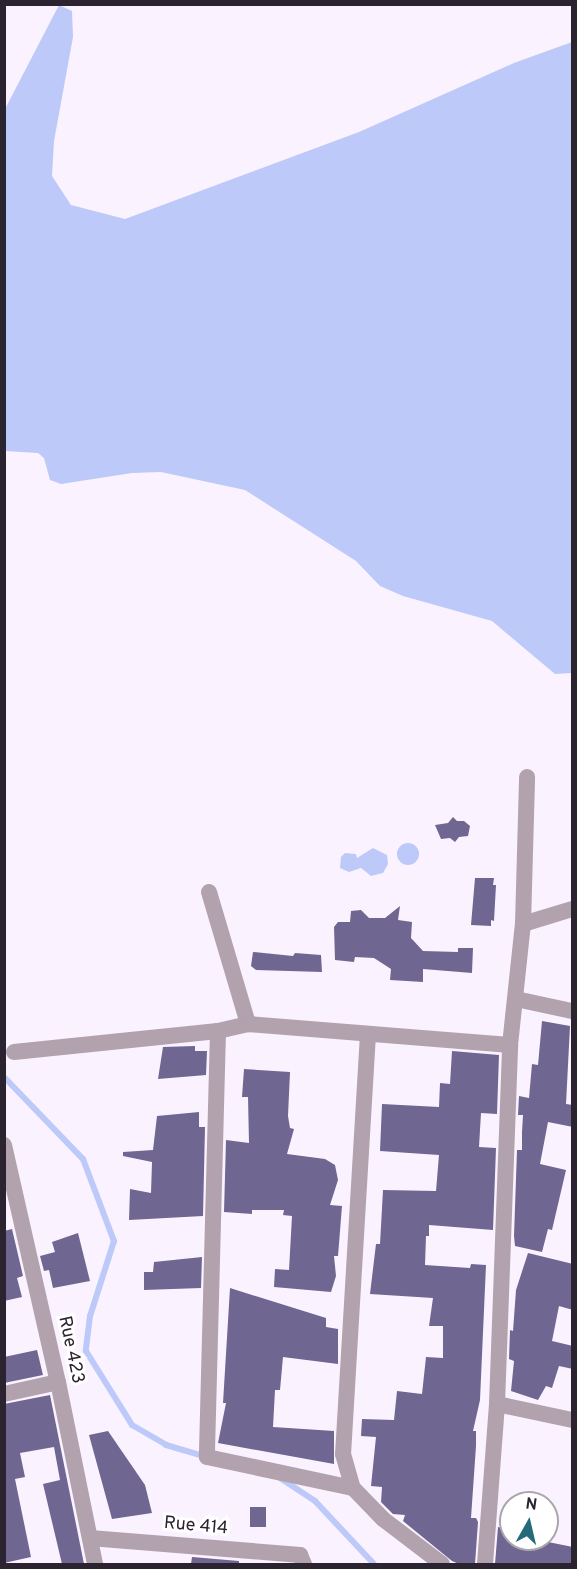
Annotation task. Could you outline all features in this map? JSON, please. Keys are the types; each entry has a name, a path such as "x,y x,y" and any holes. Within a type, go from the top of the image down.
{"street":[{"path":"485,1564 497,1404 510,1045 524,924 527,777"},
{"path":"209,892 248,1024"},
{"path":"524,924 573,909"},
{"path":"516,999 573,1011"},
{"path":"14,1052 219,1031 248,1024 510,1045"},
{"path":"219,1031 207,1457 353,1488"},
{"path":"368,1034 345,1397 344,1454 353,1488 383,1519 442,1564"},
{"name":"Rue 423","path":"4,1145 58,1382 95,1564"},
{"path":"4,1394 58,1382"},
{"path":"497,1404 573,1420"},
{"name":"Rue 414","path":"90,1538 302,1560"}],"water":[{"path":"59,5 72,11 73,37 54,141 52,176 71,205 125,219 359,132 514,63 572,42 572,673 555,674 492,621 403,596 380,586 356,561 245,490 161,472 132,473 61,484 50,480 44,458 38,453 5,451 5,109"},
{"path":"408,843 416,846 419,854 416,862 408,865 400,862 397,854 400,846"},
{"path":"373,848 387,855 388,864 383,873 371,876 361,868 349,872 340,868 341,857 345,853 356,854 357,858"}],"building":[{"path":"453,817 470,826 468,836 459,837 455,842 450,838 441,839 435,825 448,823"},
{"path":"475,878 494,878 493,885 496,885 494,921 491,920 491,926 471,925"},
{"path":"400,906 398,920 412,922 411,938 423,951 458,952 458,948 473,948 472,973 423,969 423,982 390,980 391,969 374,958 355,957 354,962 335,960 334,927 338,922 350,922 351,911 361,910 369,918 385,918"},
{"path":"253,952 293,956 295,953 321,955 322,972 256,970 251,966"},
{"path":"542,1021 570,1026 566,1104 573,1105 573,1127 548,1122 540,1164 566,1170 552,1230 548,1229 542,1252 515,1246 514,1236 517,1150 522,1150 523,1115 518,1115 519,1096 529,1098 532,1064 538,1065"},
{"path":"195,1046 195,1051 207,1051 206,1075 158,1079 163,1047"},
{"path":"452,1051 499,1055 497,1114 481,1113 479,1147 496,1148 493,1230 429,1225 429,1236 426,1236 425,1265 470,1268 471,1264 486,1265 480,1400 473,1431 476,1431 476,1446 471,1518 476,1518 478,1522 475,1564 459,1564 452,1561 403,1521 405,1515 393,1514 381,1502 382,1487 371,1486 376,1437 361,1436 362,1419 394,1420 397,1391 422,1394 426,1357 443,1358 443,1326 429,1326 433,1298 370,1294 376,1244 380,1244 383,1190 436,1191 439,1155 380,1151 382,1104 439,1107 440,1083 450,1084"},
{"path":"244,1069 290,1072 288,1116 290,1128 294,1129 287,1154 325,1159 335,1165 338,1180 330,1205 342,1206 338,1256 334,1256 336,1276 331,1292 274,1287 275,1269 289,1270 292,1216 283,1215 284,1210 252,1210 252,1214 224,1212 226,1140 249,1143 248,1097 242,1097"},
{"path":"199,1112 199,1127 205,1127 203,1216 129,1220 130,1189 151,1193 152,1162 123,1156 123,1152 153,1150 157,1116"},
{"path":"12,1229 23,1276 17,1278 22,1297 4,1301 4,1231"},
{"path":"78,1233 90,1281 53,1288 49,1270 44,1271 40,1256 55,1252 52,1242"},
{"path":"528,1253 573,1264 573,1310 559,1306 552,1341 573,1346 573,1369 559,1366 552,1388 546,1386 538,1400 511,1391 514,1361 509,1359 510,1330 513,1331 516,1290"},
{"path":"202,1257 201,1288 144,1290 144,1272 153,1272 154,1262"},
{"path":"230,1288 326,1318 326,1327 338,1329 338,1364 283,1357 280,1390 275,1390 273,1427 334,1431 334,1464 218,1443 226,1403 223,1403"},
{"path":"37,1350 43,1375 4,1383 4,1357"},
{"path":"50,1395 84,1564 62,1564 43,1484 60,1480 54,1447 20,1453 25,1477 15,1479 31,1557 4,1563 4,1404"},
{"path":"108,1431 145,1485 152,1513 112,1519 89,1435"},
{"path":"250,1507 266,1507 266,1527 250,1527"},
{"path":"498,1527 499,1551 559,1551 559,1544 573,1547 573,1564 495,1564"},
{"path":"192,1557 239,1561 239,1564 191,1564"}],"waterway":[{"path":"4,1077 83,1159 114,1241 90,1316 86,1351 132,1425 166,1445 207,1457"},
{"path":"280,1478 315,1501 374,1564"}]}
